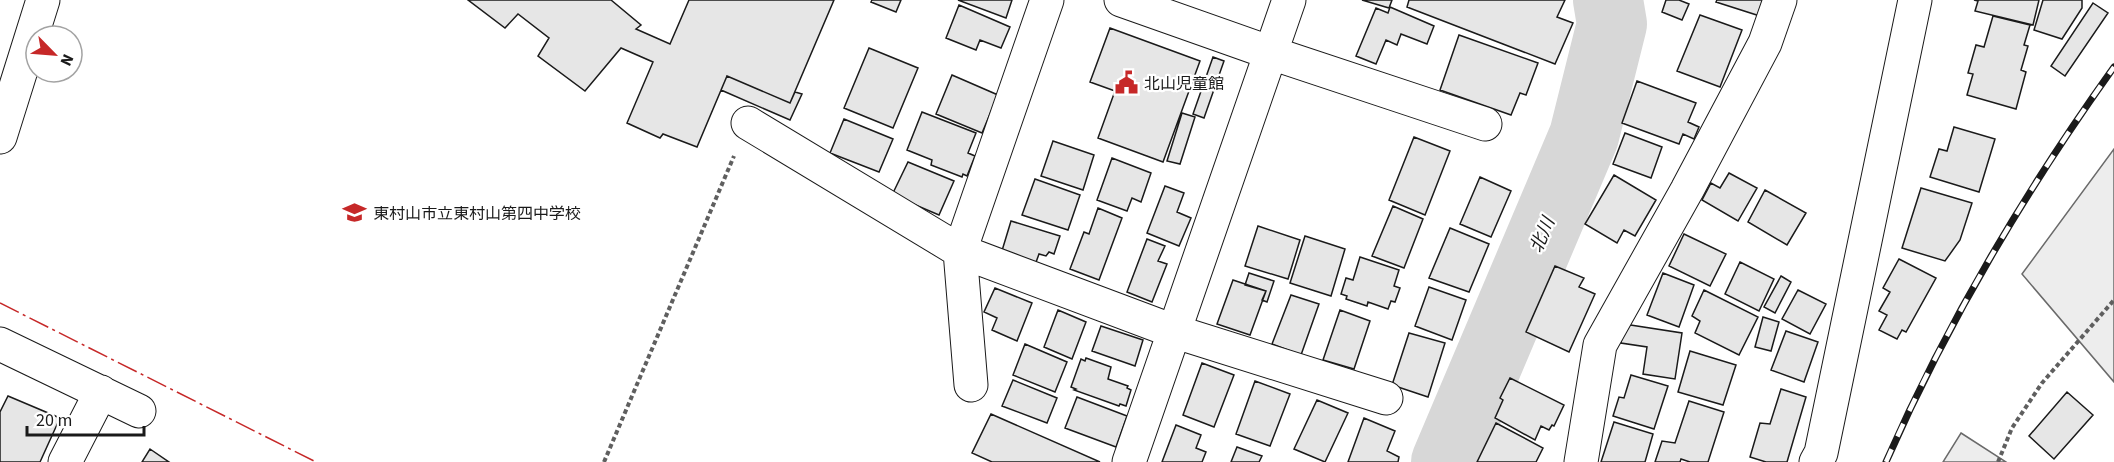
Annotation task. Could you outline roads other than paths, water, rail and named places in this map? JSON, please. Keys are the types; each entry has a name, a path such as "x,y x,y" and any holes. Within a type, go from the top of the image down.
{"street":[{"path":"0,137 43,0"},
{"path":"971,385 960,251 1047,0"},
{"path":"1121,0 1485,124"},
{"path":"1129,462 1288,0"},
{"path":"1581,462 1600,345 1687,190 1765,43 1780,0"},
{"path":"1816,462 1821,453 1915,0"},
{"path":"748,123 960,251 1173,332 1386,398"},
{"path":"0,344 139,411"},
{"path":"65,462 102,392"}],"waterway":[{"name":"北川","path":"1446,462 1584,136 1612,24 1608,0"}],"railway":[{"path":"1886,462 1935,359 1990,258 2050,161 2114,67"}],"place":[{"name":"北山児童館","path":"1126,83"},
{"name":"東村山市立東村山第四中学校","path":"355,213"}]}
